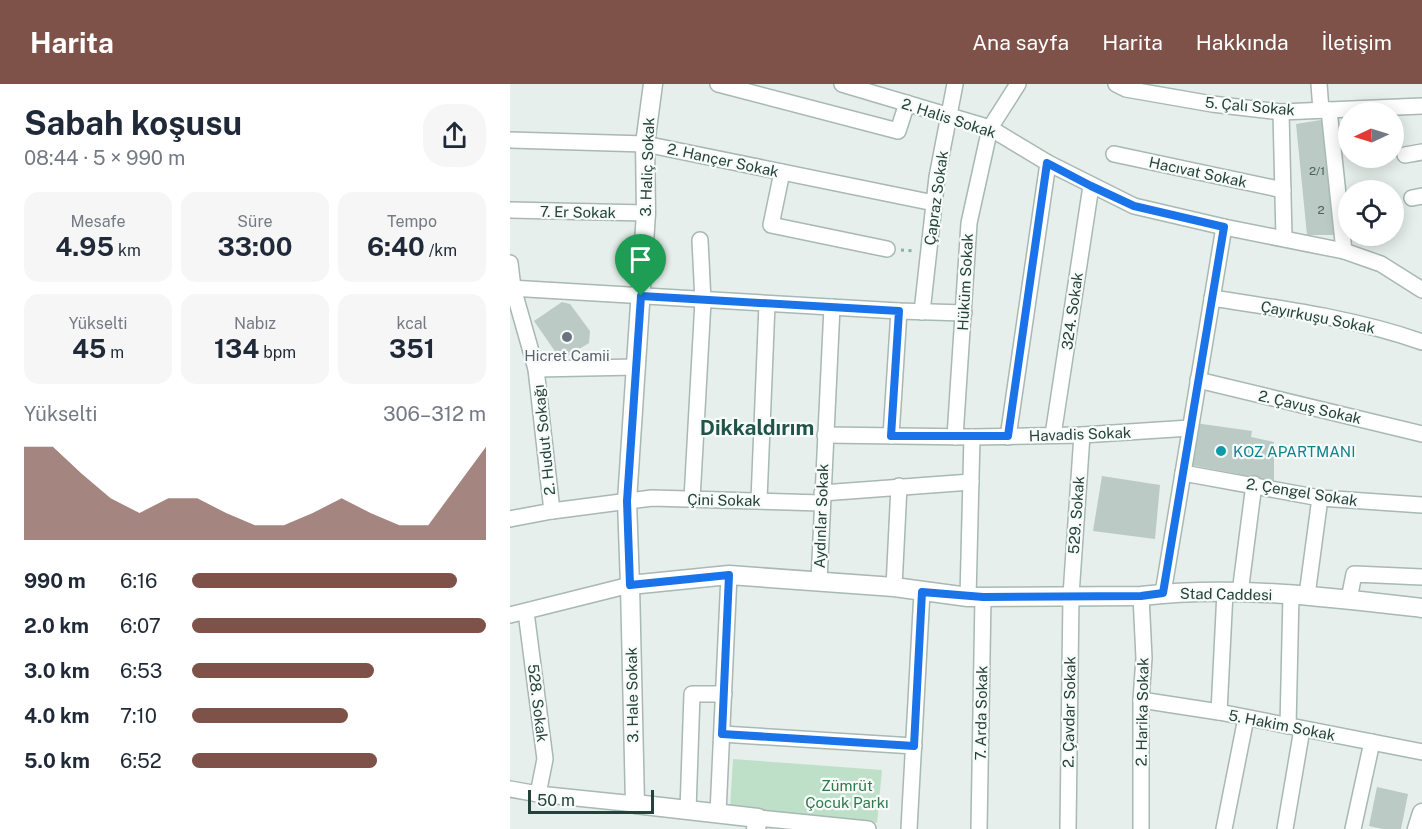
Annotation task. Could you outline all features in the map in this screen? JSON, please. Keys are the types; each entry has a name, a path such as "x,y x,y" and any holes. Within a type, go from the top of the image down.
{"street":[{"name":"3. Haliç Sokak","path":"627,501 646,213 645,144 653,84"},
{"path":"718,84 898,131 907,103"},
{"name":"2. Halis Sokak","path":"842,84 990,128 1047,163 1134,206 1224,227 1344,250 1381,264 1422,291"},
{"name":"Çapraz Sokak","path":"922,312 937,177 955,84"},
{"path":"990,128 1018,84"},
{"name":"5. Çalı Sokak","path":"1116,84 1126,88 1212,104 1281,112 1422,106"},
{"path":"1318,84 1325,110 1344,250"},
{"path":"1281,112 1284,238"},
{"name":"Hüküm Sokak","path":"955,437 969,223 990,128"},
{"name":"2. Hançer Sokak","path":"510,140 645,144 934,203"},
{"path":"1405,155 1422,152"},
{"name":"Hacıvat Sokak","path":"1114,154 1283,190"},
{"path":"1008,436 1047,163"},
{"path":"782,172 771,225 887,249"},
{"name":"324. Sokak","path":"1053,435 1091,186"},
{"name":"7. Er Sokak","path":"510,210 646,213"},
{"path":"1163,593 1224,227"},
{"path":"692,499 703,301 700,240"},
{"name":"2. Hudut Sokağı","path":"510,263 512,288 536,369 552,511"},
{"path":"512,288 703,301 964,313"},
{"name":"Çayırkuşu Sokak","path":"1212,298 1333,318 1397,333 1422,342"},
{"path":"759,500 767,304"},
{"name":"Aydınlar Sokak","path":"819,581 832,307"},
{"path":"891,436 899,311"},
{"path":"536,369 637,367"},
{"name":"2. Çavuş Sokak","path":"1198,380 1422,434"},
{"name":"Havadis Sokak","path":"825,435 955,437 1082,435 1190,428"},
{"name":"529. Sokak","path":"1071,595 1082,435"},
{"name":"7. Arda Sokak","path":"972,437 971,482 976,597 979,829"},
{"name":"2. Çengel Sokak","path":"1183,473 1254,484 1320,498 1422,506"},
{"name":"Çini Sokak","path":"627,501 652,498 759,500 822,498 899,486 971,482"},
{"path":"1219,712 1233,593 1254,484"},
{"path":"894,587 899,486"},
{"path":"1285,829 1295,728 1299,595 1320,498"},
{"path":"510,519 627,501 630,585 510,615"},
{"path":"1349,599 1354,574 1422,578"},
{"path":"718,813 729,575"},
{"name":"Stad Caddesi","path":"630,585 729,575 894,587 976,597 1233,593 1299,595 1422,608"},
{"name":"3. Hale Sokak","path":"630,585 635,804"},
{"path":"909,829 922,592"},
{"name":"2. Çavdar Sokak","path":"1068,829 1071,595"},
{"name":"2. Harika Sokak","path":"1141,596 1144,658 1141,699 1141,829"},
{"name":"528. Sokak","path":"526,612 544,759 538,794"},
{"path":"688,810 692,694 724,694"},
{"name":"5. Hakim Sokak","path":"1141,699 1422,752"},
{"path":"1224,829 1246,718"},
{"path":"722,734 914,746"},
{"path":"1353,829 1372,742"},
{"path":"510,789 718,813 757,824 868,829"},
{"path":"1417,829 1422,813"}],"path":[{"path":"887,249 928,252"}],"green space":[{"name":"Zümrüt Çocuk Parkı","path":"733,759 882,770 877,823 730,809"}],"building":[{"path":"1327,119 1338,235 1307,235 1296,124"},
{"name":"Hicret Camii","path":"562,302 570,304 590,331 589,343 561,360 534,321"},
{"name":"KOZ APARTMANI","path":"1195,423 1252,431 1251,437 1274,442 1274,481 1191,465"},
{"path":"1102,476 1160,485 1155,539 1093,531"},
{"path":"1377,787 1408,794 1401,829 1369,826"}],"place":[{"name":"Hicret Camii","path":"567,337"},
{"name":"KOZ APARTMANI","path":"1221,451"}],"district":[{"name":"Dikkaldırım","path":"757,427"}],"route":[{"path":"1047,163 1134,206 1224,227 1163,593 1141,596 968,597 922,592 914,746 722,734 729,575 630,585 627,501 641,296 899,311 891,436 1008,436 1047,163"}]}
